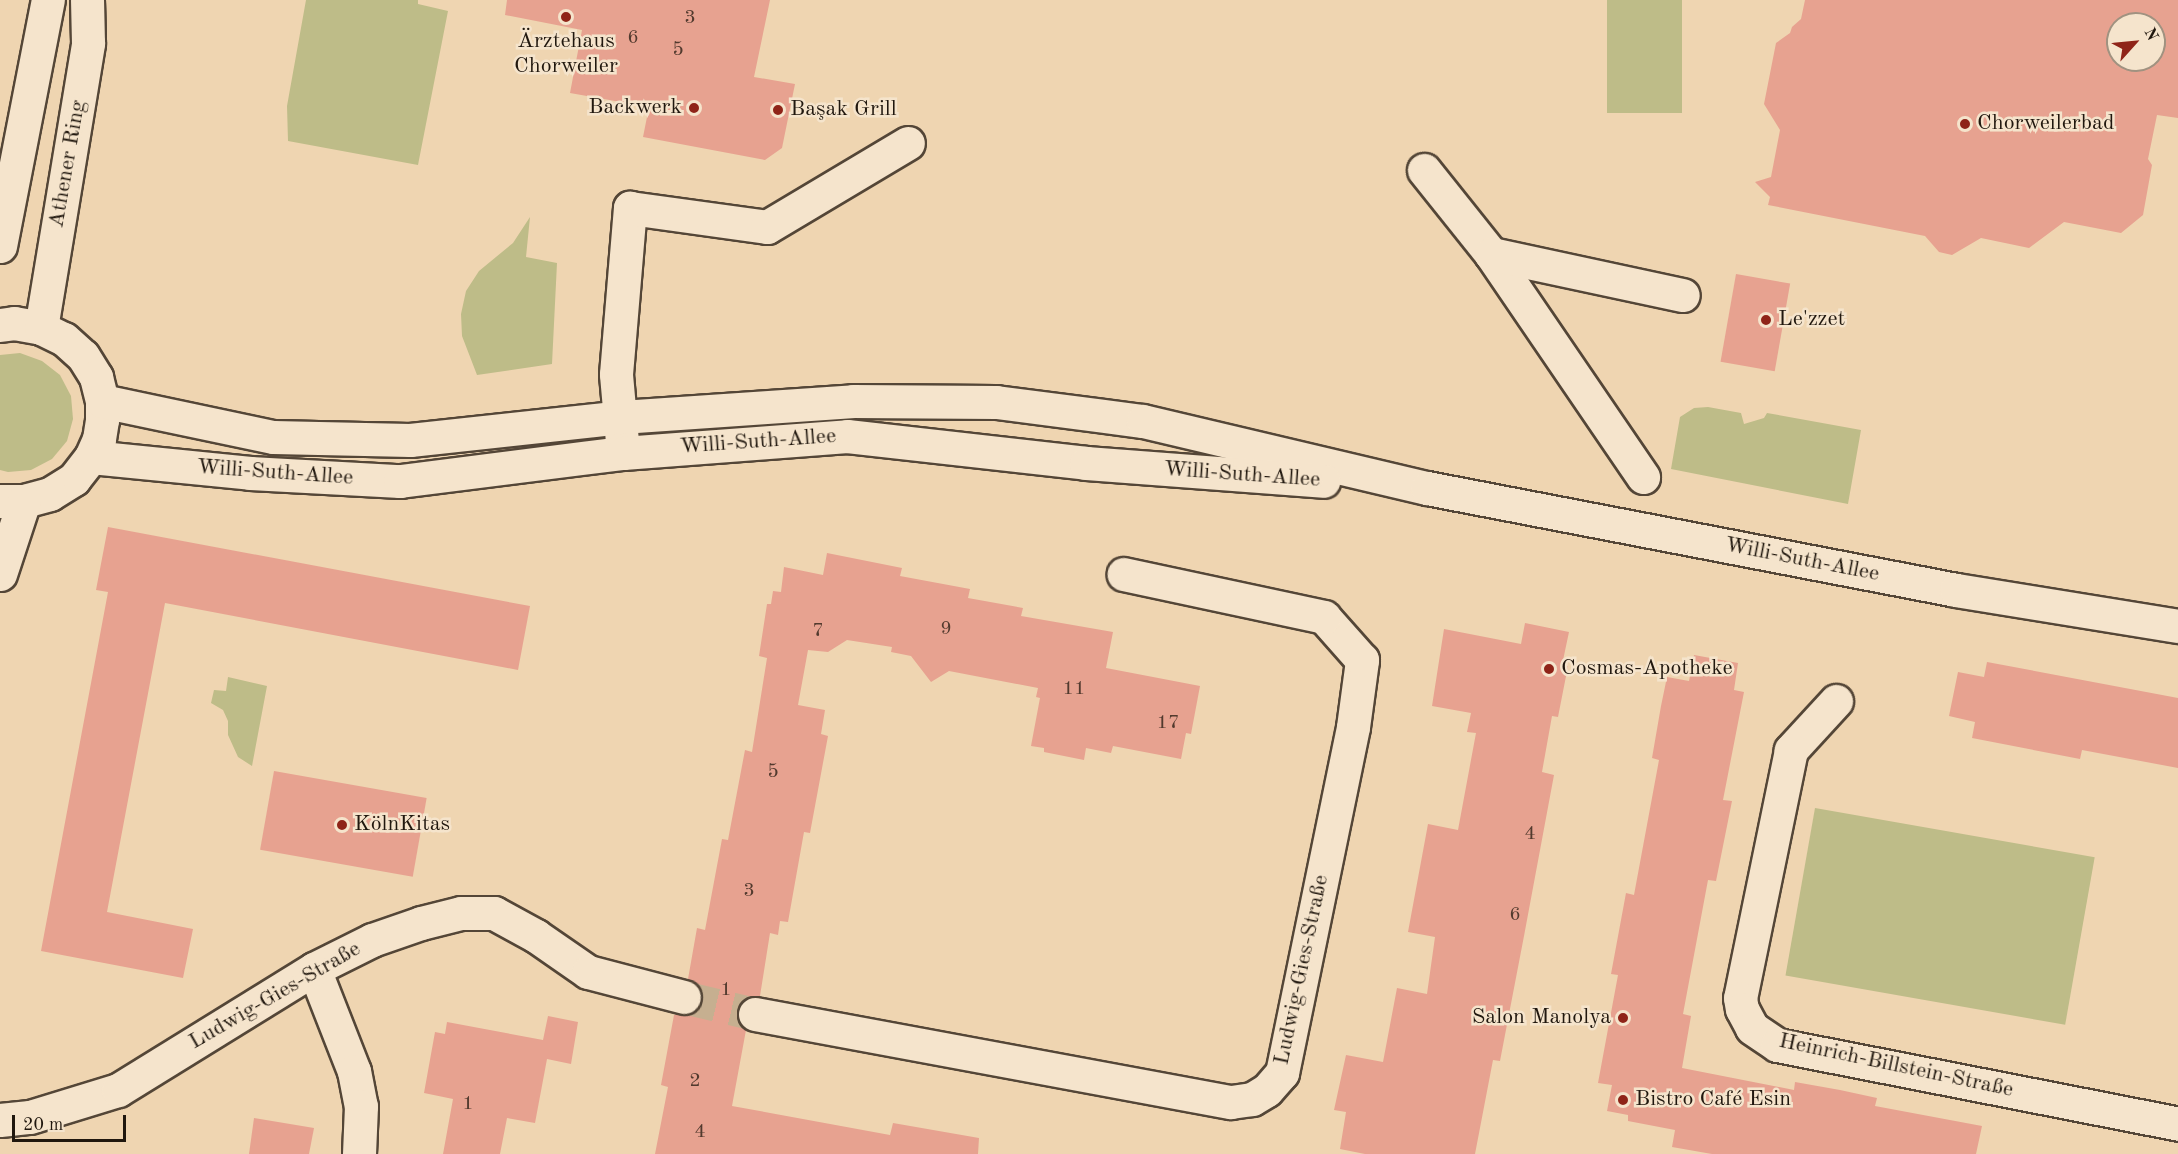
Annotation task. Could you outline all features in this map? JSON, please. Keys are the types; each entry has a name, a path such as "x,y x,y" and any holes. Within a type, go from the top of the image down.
{"street":[{"path":"0,246 48,0"},
{"name":"Athener Ring","path":"41,328 88,43 87,0"},
{"path":"622,453 616,374 630,208 767,227 908,143"},
{"path":"1424,170 1491,254 1643,477"},
{"path":"1491,254 1683,295"},
{"path":"0,325 14,323 41,328 64,339 82,356 96,377 102,401 99,439 91,456 74,478 50,494 12,501 0,574"},
{"name":"Willi-Suth-Allee","path":"102,401 273,437 410,440 621,417 853,401 996,402 1143,421 1427,488 1956,590 2178,626"},
{"name":"Willi-Suth-Allee","path":"91,456 250,473 400,482 699,445 847,436 1086,463 1427,488"},
{"name":"Ludwig-Gies-Straße","path":"755,1014 1231,1102 1252,1099 1267,1090 1282,1073 1353,727 1362,660 1324,617 1124,574"},
{"name":"Heinrich-Billstein-Straße","path":"1836,701 1791,750 1740,998 1742,1009 1752,1028 1777,1045 2178,1124"},
{"name":"Ludwig-Gies-Straße","path":"0,1120 30,1117 118,1090 314,969 372,940 421,923 461,913 494,913 536,936 588,972 684,997"},
{"path":"314,969 354,1071 361,1106 358,1154"}],"shaded area":[{"path":"306,0 418,0 418,4 448,11 418,165 288,141 287,106"},
{"path":"1607,0 1682,0 1682,113 1607,113"},
{"path":"530,217 526,257 557,263 552,364 477,375 462,336 461,314 466,291 479,271 513,243"},
{"path":"20,353 42,361 60,375 71,396 73,419 67,441 52,459 31,470 8,472 0,470 0,355"},
{"path":"1708,407 1741,413 1744,424 1764,418 1767,413 1861,430 1848,504 1671,469 1680,417 1694,408"},
{"path":"228,677 267,686 252,766 238,757 228,735 228,721 223,710 211,703 214,690 226,691"},
{"path":"1815,808 2095,857 2065,1025 1785,975"}],"building":[{"path":"507,0 770,0 754,77 795,84 782,148 765,160 643,137 649,107 570,93 582,30 505,15"},
{"name":"Chorweilerbad","path":"1805,0 2178,0 2178,118 2157,115 2148,159 2152,165 2143,215 2121,233 2064,222 2029,248 1981,238 1952,255 1939,252 1925,236 1768,205 1770,197 1755,182 1771,177 1780,130 1764,104 1776,43 1790,33 1792,27 1801,19"},
{"path":"1736,274 1790,284 1775,371 1721,362"},
{"path":"108,527 530,606 518,670 165,603 107,912 193,929 183,978 41,951 108,592 96,590"},
{"path":"827,553 902,568 900,576 970,589 968,598 1023,608 1021,616 1113,632 1106,668 1200,686 1191,734 1186,733 1181,759 1113,746 1111,753 1086,748 1084,760 1044,752 1044,748 1031,746 1040,698 1036,697 1038,688 949,671 931,682 911,656 891,652 892,647 847,640 828,652 808,650 798,705 825,710 821,734 828,736 810,833 804,832 788,922 780,921 778,935 770,933 760,996 748,997 740,1002 737,1010 738,1021 746,1030 732,1106 890,1135 893,1123 979,1138 978,1154 655,1154 668,1087 661,1085 674,1015 690,1015 698,1010 702,1001 702,991 698,984 688,979 697,928 705,930 722,839 728,840 745,750 752,752 767,658 759,656 767,604 771,604 773,591 781,592 784,567 823,575"},
{"path":"1525,623 1569,632 1562,665 1568,666 1558,717 1552,716 1542,772 1554,775 1524,936 1500,1061 1493,1060 1475,1154 1365,1154 1340,1149 1346,1112 1334,1110 1346,1055 1383,1062 1397,988 1427,994 1435,937 1408,932 1428,824 1458,830 1476,733 1467,732 1471,713 1432,706 1444,629 1521,644"},
{"path":"1694,655 1738,663 1734,690 1744,692 1723,800 1732,801 1716,881 1708,880 1683,1014 1691,1016 1682,1068 1794,1090 1795,1082 1840,1090 1877,1098 1875,1106 1982,1126 1976,1154 1712,1154 1672,1147 1675,1130 1628,1121 1628,1115 1607,1111 1612,1085 1598,1083 1618,975 1611,974 1626,893 1634,895 1659,760 1652,758 1661,706 1667,677 1689,681"},
{"path":"1987,662 2178,698 2178,768 2082,750 2080,759 1972,738 1975,722 1949,716 1958,672 1984,677"},
{"name":"KölnKitas","path":"274,771 427,798 413,877 260,850"},
{"path":"548,1016 578,1022 571,1064 547,1059 535,1123 507,1118 500,1154 443,1154 453,1099 424,1093 435,1032 445,1034 447,1022 543,1040"},
{"path":"254,1118 314,1128 309,1154 249,1154"}],"tunnel":[{"path":"684,997 755,1014"}],"place":[{"name":"Ärztehaus Chorweiler","path":"566,17"},
{"name":"Backwerk","path":"694,108"},
{"name":"Başak Grill","path":"778,110"},
{"name":"Chorweilerbad","path":"1965,124"},
{"name":"Le'zzet","path":"1766,320"},
{"name":"Cosmas-Apotheke","path":"1549,669"},
{"name":"KölnKitas","path":"342,825"},
{"name":"Salon Manolya","path":"1623,1018"},
{"name":"Bistro Café Esin","path":"1623,1100"}]}
